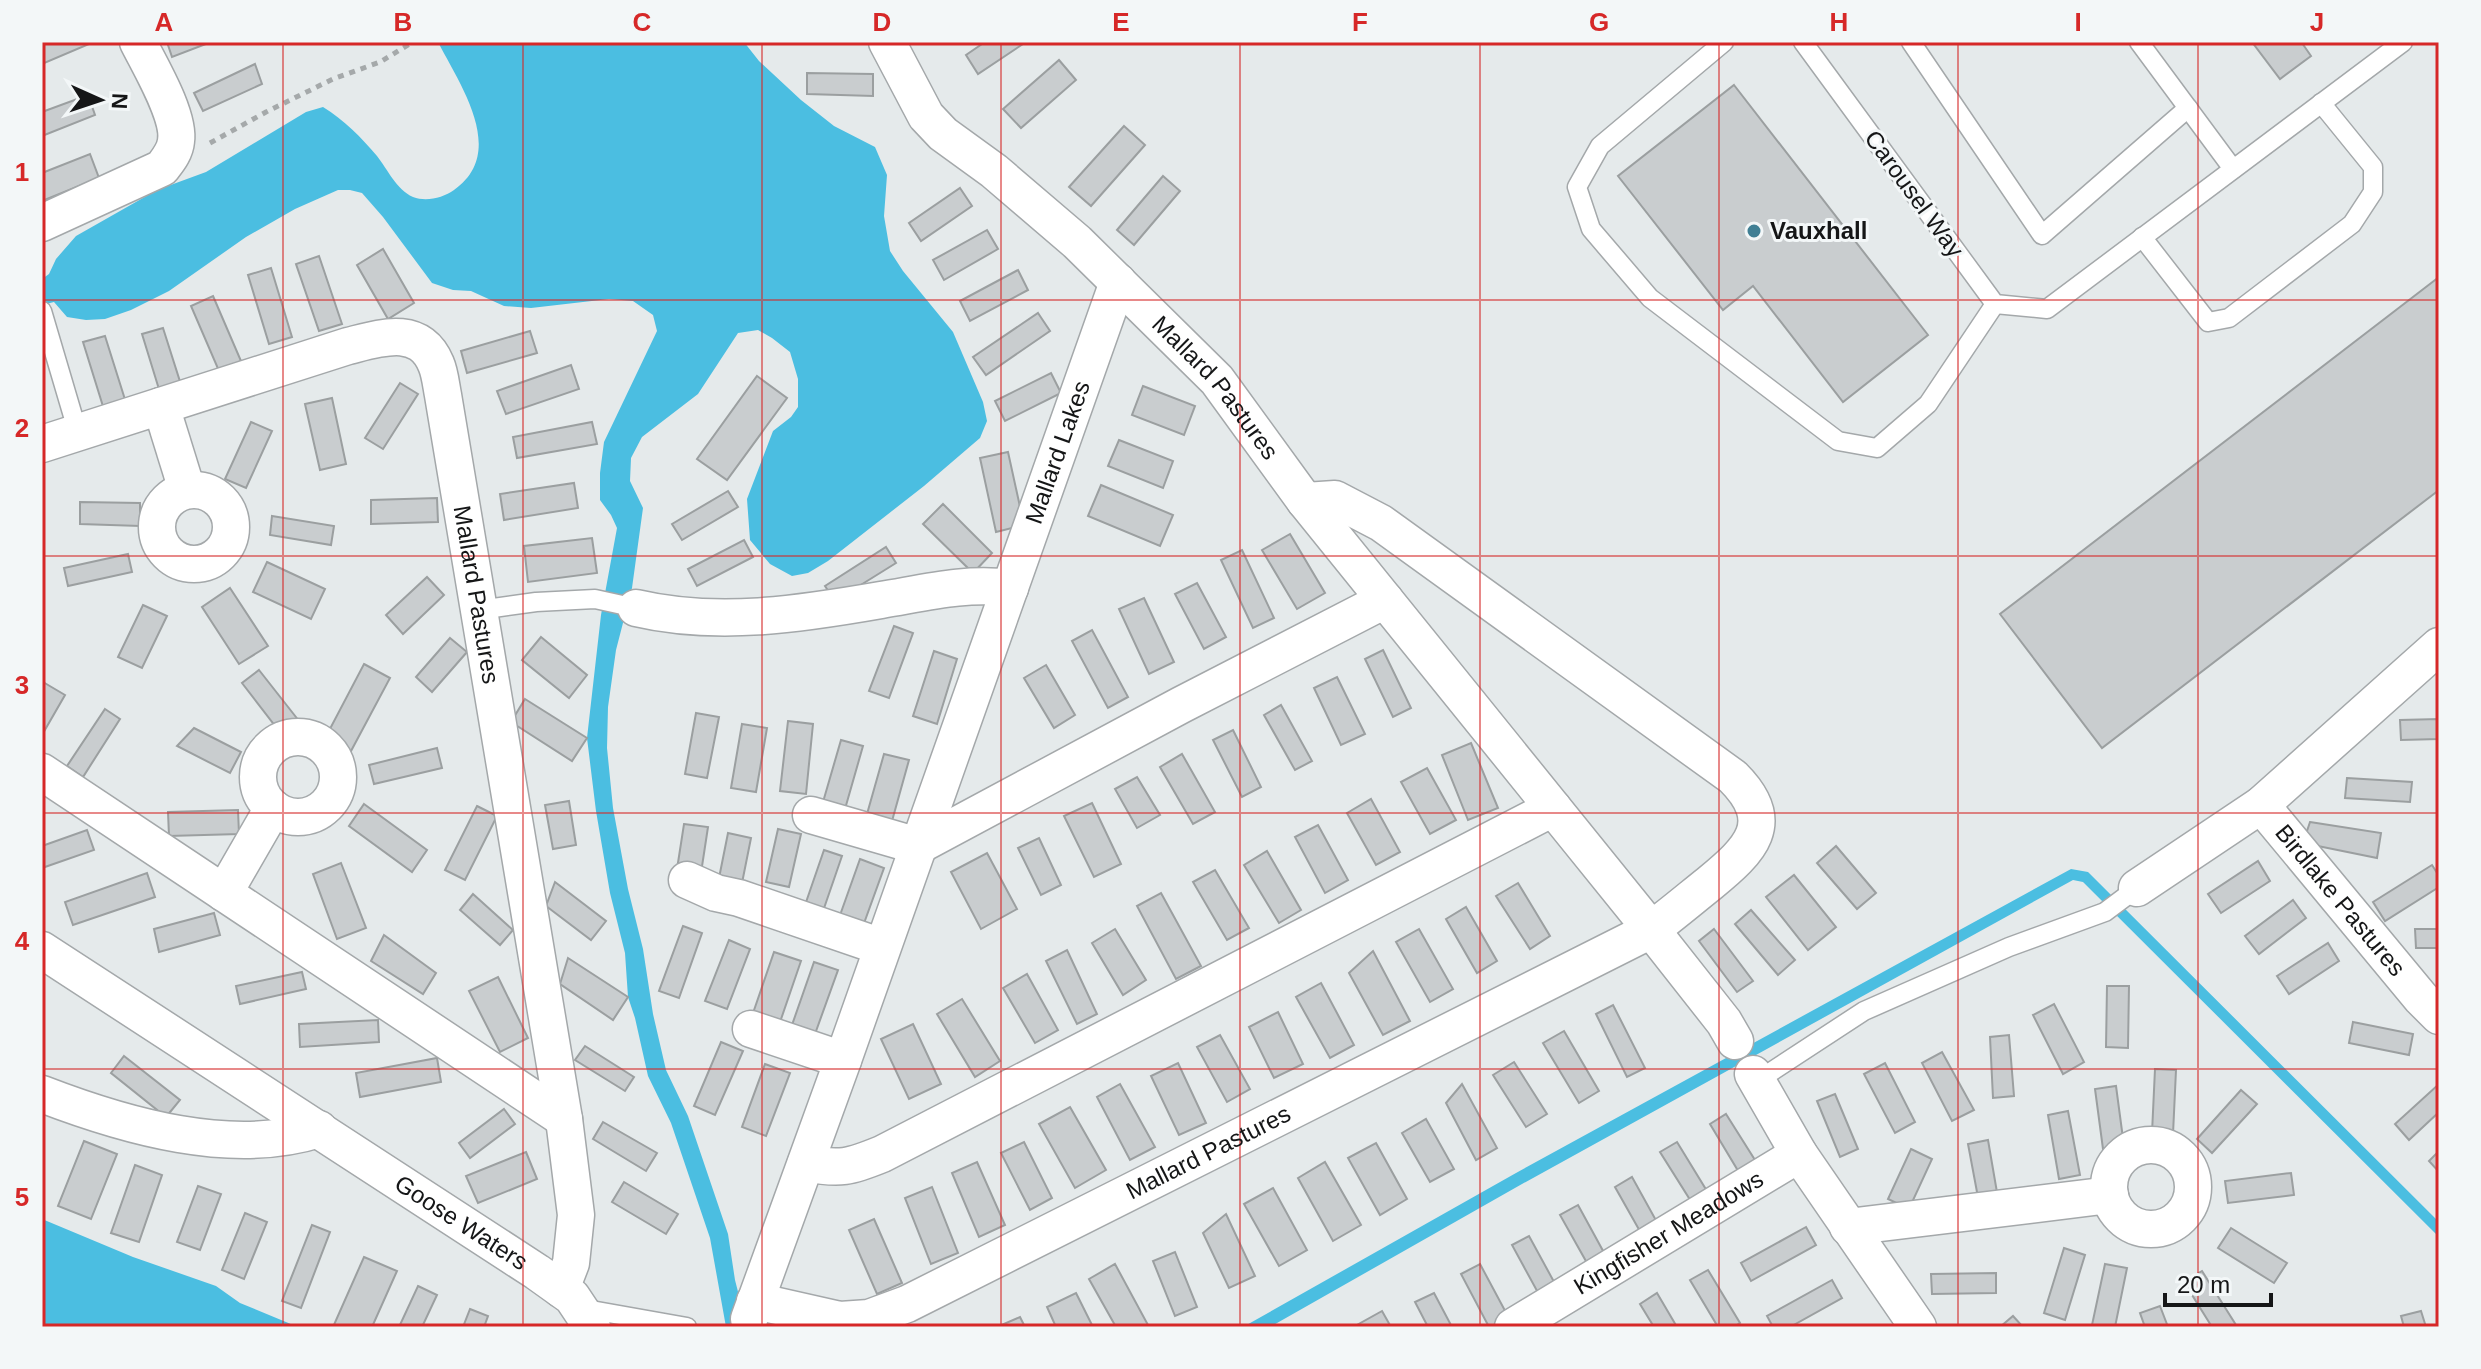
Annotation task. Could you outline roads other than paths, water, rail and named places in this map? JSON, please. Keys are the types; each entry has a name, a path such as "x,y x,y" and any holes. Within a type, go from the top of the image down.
{"street":[{"path":"42,223 162,168 171,157 177,142 176,122 138,42"},
{"path":"887,42 926,116 943,134 994,171 1077,242 1118,282"},
{"name":"Mallard Pastures","path":"1118,282 1217,380 1305,501 1724,1022 1747,1062"},
{"name":"Mallard Lakes","path":"1010,588 1118,282"},
{"name":"Mallard Pastures","path":"42,444 385,336 408,337 423,345 436,363 564,1119 576,1215 571,1263 577,1308"},
{"path":"161,406 187,490"},
{"name":"Mallard Pastures","path":"1010,588 806,1163 745,1316 840,1320 869,1318 907,1304 1651,930 1739,859 1756,830 1756,812 1749,793 1733,777 1381,523 1335,499 1305,501"},
{"path":"636,608 659,613 752,617 801,613 961,587 1010,588"},
{"path":"811,815 918,846 1385,600"},
{"name":"Birdlake Pastures","path":"2137,888 2261,805 2439,646"},
{"path":"42,772 564,1119"},
{"name":"Birdlake Pastures","path":"2261,805 2433,1004"},
{"path":"224,893 273,808"},
{"path":"806,1163 831,1168 854,1166 882,1154 1553,808"},
{"path":"687,880 716,893 882,947"},
{"name":"Goose Waters","path":"42,950 319,1129 577,1308"},
{"path":"751,1029 843,1060"},
{"path":"1747,1062 1799,1154 1918,1327"},
{"path":"42,1094 102,1116 154,1129 201,1135 255,1141 292,1137 319,1129"},
{"name":"Kingfisher Meadows","path":"1533,1322 1799,1154"},
{"path":"1848,1227 2110,1195"}],"lane":[{"path":"1724,42 1600,146 1577,187 1591,229 1650,298 1838,441 1877,448 1928,404 1995,304 2047,309 2403,42"},
{"name":"Carousel Way","path":"1803,42 1995,304"},
{"path":"1911,42 2042,235 2188,108"},
{"path":"2139,42 2233,169"},
{"path":"2142,237 2208,322 2229,318 2352,224 2373,192 2373,167 2321,103"},
{"path":"42,311 78,433"},
{"path":"479,610 536,602 595,599 636,608"},
{"path":"1747,1062 2009,947 2105,912 2137,888"},
{"path":"577,1308 687,1327"}],"water":[{"path":"438,42 744,42 759,61 801,100 834,126 875,147 887,175 884,216 890,251 953,332 983,402 987,421 980,438 828,561 808,573 792,576 770,564 750,540 747,499 773,431 798,407 798,379 790,352 772,338 758,330 738,333 698,394 642,437 631,458 630,481 643,508 632,588 616,650 608,707 607,748 613,808 666,1070 688,1116 728,1234 747,1327 726,1327 710,1238 671,1123 648,1076 628,997 625,953 610,893 587,738 601,615 617,528 600,500 604,442 657,331 653,315 633,301 609,299 531,308 504,306 471,291 453,290 432,283 362,193 350,190 338,190 295,209 246,237 169,291 131,310 105,319 86,320 67,317 54,302 42,305 42,279 76,236 157,190 206,172 306,112 323,107 358,136 407,194 429,199 454,190 470,174 477,157 478,138 467,98"},
{"path":"2071,869 2088,872 2439,1222 2439,1237 2083,882 2073,880 1270,1327 1243,1327 1516,1173"},
{"path":"42,1219 133,1257 216,1286 240,1303 298,1327 42,1327"}],"place":[{"name":"Vauxhall","path":"1754,231"}]}
